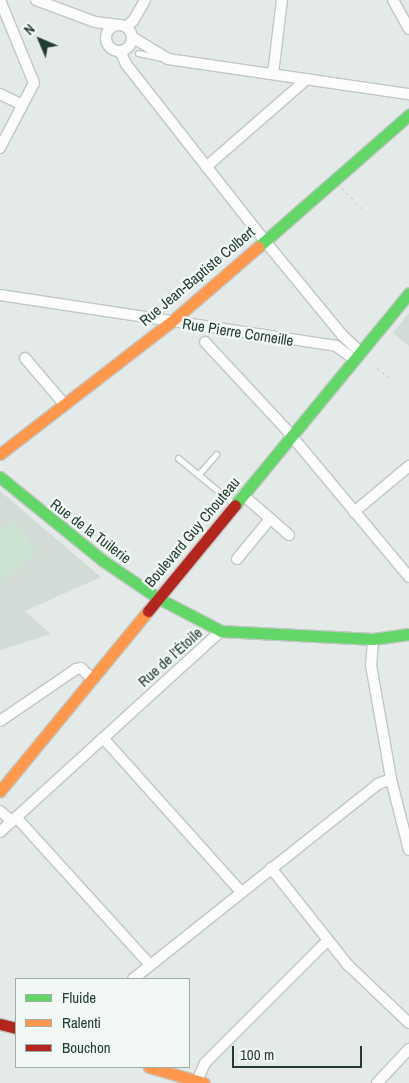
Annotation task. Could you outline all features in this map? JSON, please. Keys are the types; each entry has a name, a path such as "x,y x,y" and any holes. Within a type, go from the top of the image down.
{"street":[{"path":"0,0 34,83 0,148"},
{"path":"36,0 95,22 122,26 132,37 164,57 409,94"},
{"path":"106,39 108,31 133,21 145,0"},
{"path":"273,74 282,0"},
{"path":"393,0 409,28"},
{"path":"95,22 112,49 120,51 129,45 132,37"},
{"path":"120,51 126,64 206,167 357,356"},
{"path":"206,167 307,79"},
{"path":"0,94 23,105"},
{"name":"Rue Jean-Baptiste Colbert","path":"0,454 171,322 409,116"},
{"name":"Boulevard Guy Chouteau","path":"0,792 409,293"},
{"name":"Rue Pierre Corneille","path":"0,295 336,346 357,356"},
{"path":"191,324 409,577"},
{"path":"205,342 208,327"},
{"path":"336,346 342,335"},
{"path":"25,358 64,404"},
{"path":"354,512 409,466"},
{"name":"Rue de la Tuilerie","path":"0,477 102,560 158,598 221,631"},
{"path":"243,495 289,535"},
{"path":"238,559 270,519"},
{"name":"Rue de l’Étoile","path":"0,832 221,631 373,639 409,634"},
{"path":"373,639 371,665 392,779 409,850"},
{"path":"0,721 76,669 81,668 92,679"},
{"path":"103,738 241,892"},
{"path":"134,978 378,784 392,779"},
{"path":"0,811 14,819 150,965"},
{"path":"271,868 348,965 409,1023"},
{"path":"152,1068 200,1082 205,1063 327,940"},
{"path":"0,1024 15,1028"},
{"path":"377,1083 409,1049"}],"lane":[{"path":"138,53 164,57"},
{"path":"198,475 216,454"},
{"path":"178,458 235,505"}],"path":[{"path":"334,180 364,211"},
{"path":"377,368 390,379"}],"shaded area":[{"path":"409,313 409,346 393,333"},
{"path":"0,491 101,577 25,611 51,634 0,650"}],"green space":[{"path":"12,520 38,552 0,582 0,529"}],"traffic: fast":[{"path":"258,247 409,115"},
{"path":"235,505 409,293"},
{"path":"0,477 102,560 158,598 221,631 373,639 409,634"}],"traffic: slow":[{"path":"0,454 171,322 258,247"},
{"path":"0,791 148,611"},
{"path":"152,1068 204,1083"}],"traffic: jam":[{"path":"148,611 235,505"},
{"path":"0,1024 15,1028"}]}
